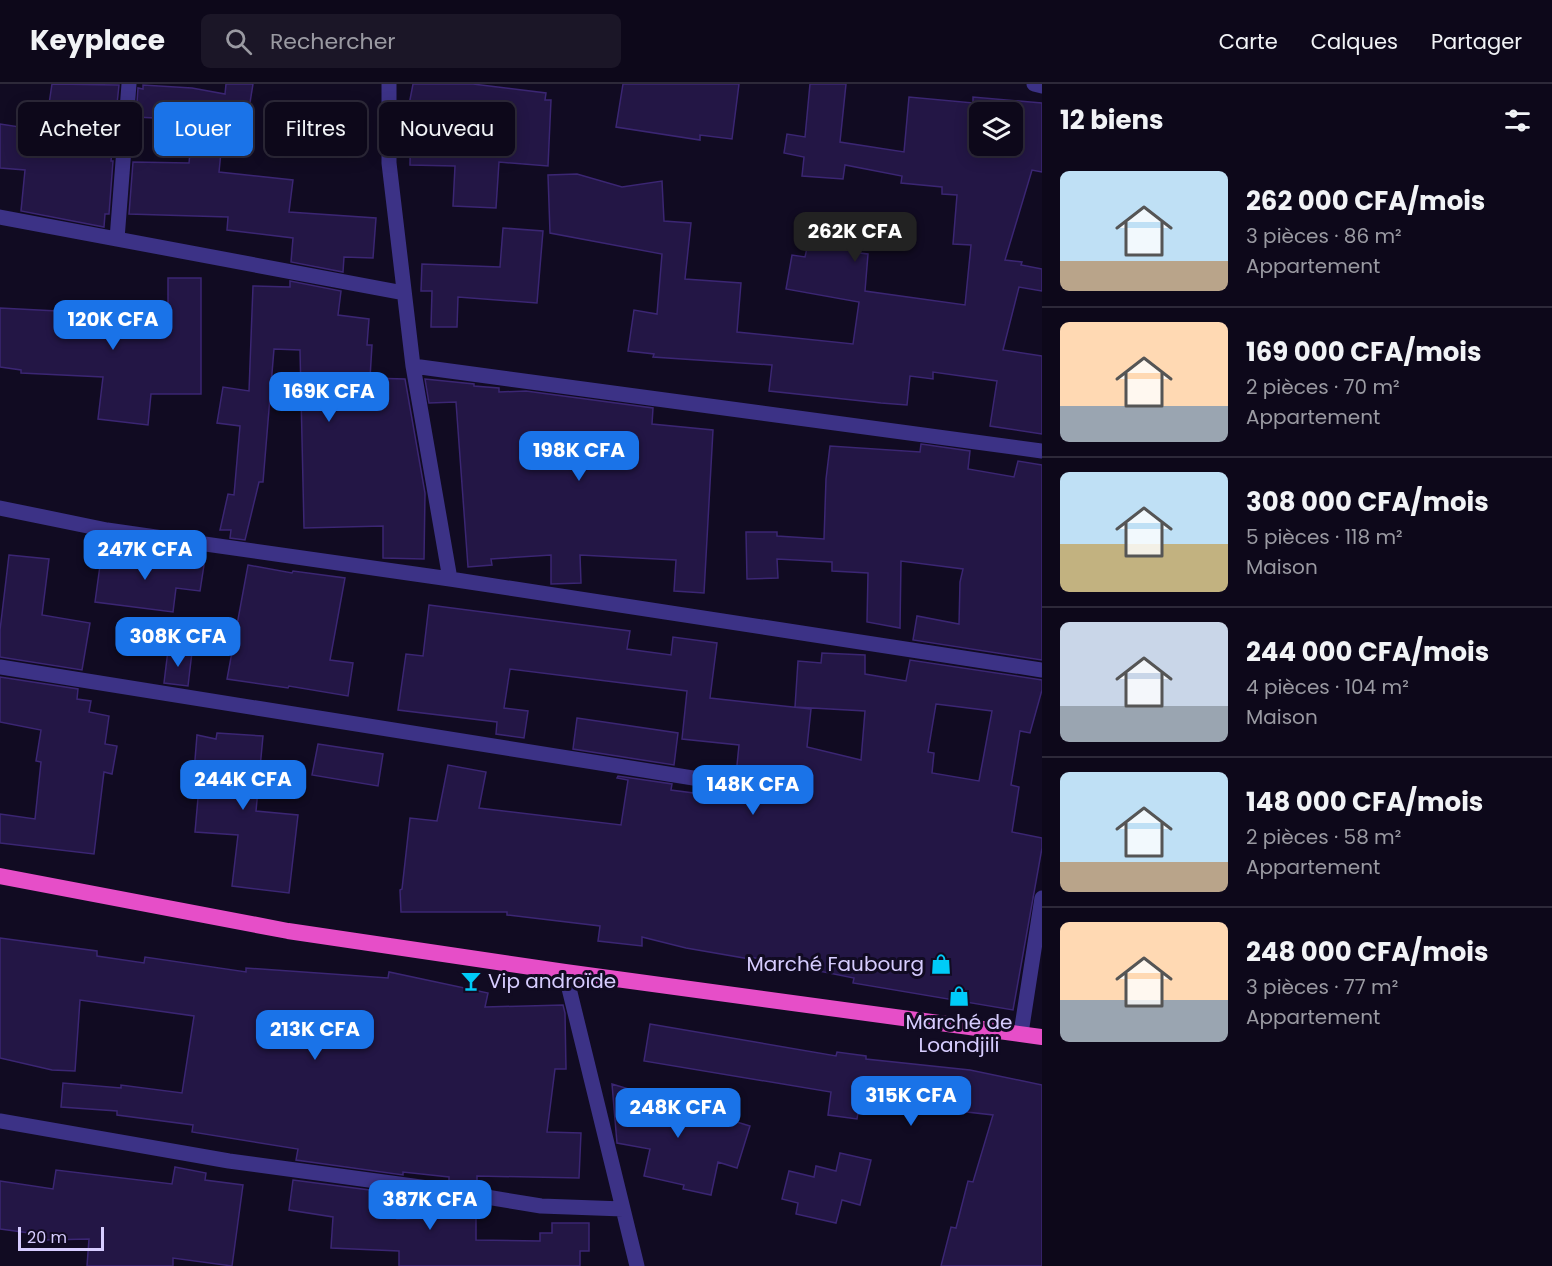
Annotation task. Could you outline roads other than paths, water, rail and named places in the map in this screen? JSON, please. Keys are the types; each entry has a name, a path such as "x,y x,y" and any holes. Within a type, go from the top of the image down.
{"highway":[{"path":"0,876 288,931 565,972 1042,1037"}],"street":[{"path":"117,239 129,84"},
{"path":"389,84 389,163 412,366 450,579"},
{"path":"1034,84 1042,86"},
{"path":"0,217 404,293"},
{"path":"412,366 1042,452"},
{"path":"0,508 107,530 450,579 1042,670"},
{"path":"0,667 787,793"},
{"path":"1021,1033 1042,898"},
{"path":"565,972 638,1266"},
{"path":"0,1121 229,1161 450,1191 541,1206 623,1209"}],"place":[{"name":"Marché Faubourg","path":"941,964"},
{"name":"Vip androïde","path":"471,981"},
{"name":"Marché de Loandjili","path":"959,996"}]}
